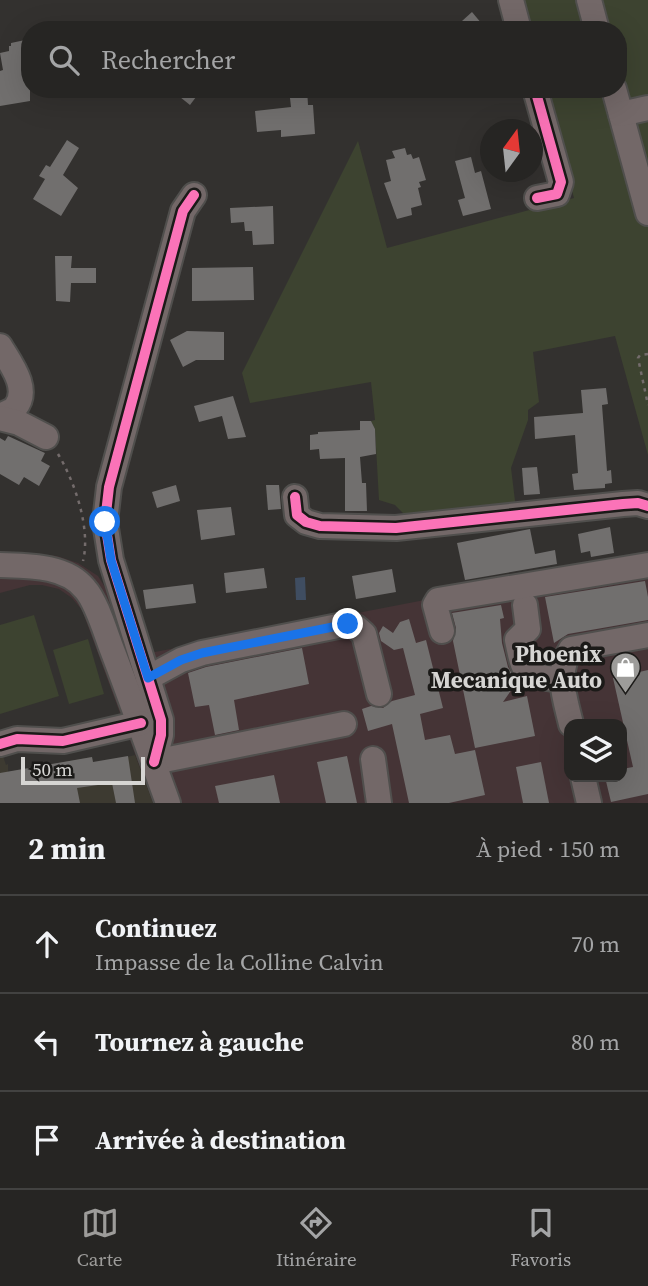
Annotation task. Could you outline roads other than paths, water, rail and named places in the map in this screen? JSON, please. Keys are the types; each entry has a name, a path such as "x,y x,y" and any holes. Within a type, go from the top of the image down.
{"street":[{"path":"511,0 517,21"},
{"path":"589,0 595,21"},
{"path":"537,98 561,183 557,194 537,198"},
{"path":"617,98 648,212"},
{"path":"621,114 648,108"},
{"path":"154,762 162,726 111,560 105,522 109,487 183,211 194,195"},
{"path":"0,346 19,383 21,393 15,408 0,417"},
{"path":"0,417 46,437"},
{"path":"295,497 298,515 306,522 333,526 396,527 623,504 638,503 648,506"},
{"path":"0,565 31,566 64,575 86,589 141,723 168,803"},
{"path":"442,631 435,605 438,600 648,565"},
{"path":"0,584 8,579 64,575"},
{"path":"505,589 528,629 517,640 523,668 530,676 561,680"},
{"path":"148,678 181,660 202,653 348,624 364,634 379,694"},
{"path":"570,719 561,680 571,649 648,635"},
{"path":"0,744 17,739 62,741 141,723"},
{"path":"154,762 344,724"},
{"path":"373,759 379,803"},
{"path":"584,782 589,803"}],"water":[{"path":"305,577 306,600 296,600 295,578"}],"place":[{"name":"Phoenix Mecanique Auto","path":"625,694"}]}
